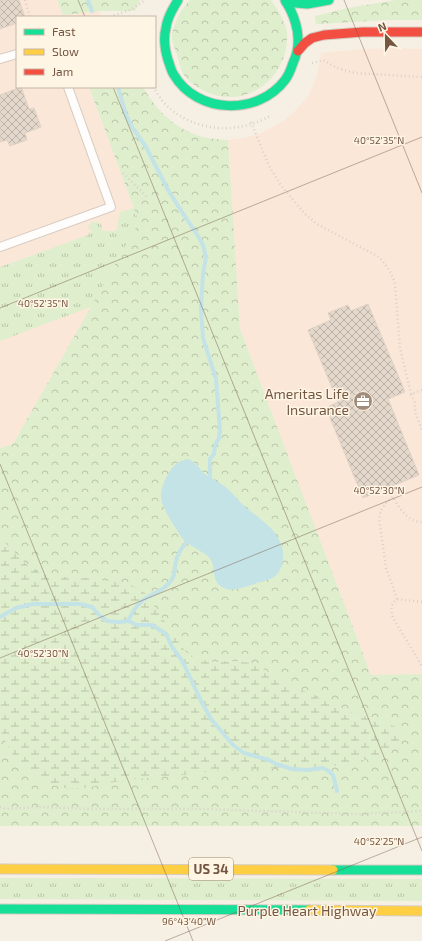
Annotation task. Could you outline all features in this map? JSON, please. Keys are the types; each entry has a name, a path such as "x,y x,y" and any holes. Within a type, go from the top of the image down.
{"main road":[{"path":"178,0 168,19 164,45 173,74 183,87 196,98 211,104 228,107 244,106 263,99 273,93 289,74 298,51 298,34 294,17 286,1"},
{"path":"286,1 307,4 329,0"},
{"path":"298,51 312,38 324,35 363,32 422,32"},
{"name":"US 34","path":"0,868 422,870"},
{"name":"Purple Heart Highway","path":"0,909 422,911"}],"lane":[{"path":"0,59 16,54"},
{"path":"0,247 111,207 68,88"}],"path":[{"path":"24,0 30,16"},
{"path":"112,16 132,8 145,0"},
{"path":"330,63 337,68 354,73 422,77"},
{"path":"244,106 269,166 280,184 304,213 317,224 379,257 387,265 393,276 395,285 400,348 411,394 415,403 415,412 422,430"},
{"path":"123,173 148,198"},
{"path":"411,394 422,390"},
{"path":"397,599 386,568 379,518 381,510 393,497 401,509 411,519 416,522 422,522"},
{"path":"422,602 397,599 392,603 390,610 393,618 422,666"},
{"path":"0,807 6,809 225,809 357,814 422,811"}],"shaded area":[{"path":"0,0 57,0 63,15 100,11 101,16 16,16 16,88 89,88 139,222 13,444 0,448"},
{"path":"395,48 422,49 422,674 371,676 240,329 228,140 244,138 261,133 284,121 297,109 309,95 317,75 321,53"}],"green space":[{"path":"57,0 140,0 135,11 100,11 63,15"},
{"path":"190,0 271,0 284,23 287,32 286,49 278,70 262,87 241,96 218,96 206,92 194,85 184,75 172,41 172,36 177,19 183,8"},
{"path":"396,0 422,0 422,20 389,20 316,24 315,16 348,8"},
{"path":"89,88 144,88 154,104 168,118 184,129 203,137 228,140 240,329 371,675 422,674 422,826 0,826 0,448 13,444 139,222"},
{"path":"136,207 199,266 0,341 0,267 88,235 91,231 88,227 91,222 101,224 103,231 116,231 120,212"},
{"path":"0,537 33,570 64,577 87,578 133,586 145,593 185,651 196,659 215,662 236,661 250,663 265,670 285,683 343,710 388,723 397,728 400,735 397,746 383,754 352,763 321,766 206,771 183,775 113,782 75,789 60,787 38,779 22,766 10,750 0,729"},
{"path":"0,878 422,879 422,901 0,899"}],"water":[{"path":"188,459 196,464 206,475 228,489 246,508 269,526 278,537 283,552 283,562 280,570 274,577 238,589 226,589 216,581 209,557 182,538 163,506 161,494 165,480 171,469 181,461"}],"building":[{"path":"0,0 19,0 25,16 16,16 16,23 0,29"},
{"path":"21,88 29,109 34,108 41,127 25,133 27,140 10,146 7,140 0,142 0,95"},
{"name":"Ameritas Life Insurance","path":"368,304 405,392 388,399 419,475 363,498 326,408 338,402 308,330 331,320 328,313 348,305 351,311"}],"waterway":[{"path":"88,0 92,11"},
{"path":"118,88 126,115 132,127 146,147 168,190 198,236 203,245 206,257 203,274 201,308 203,338 216,379 220,430 219,438 215,445 214,454 210,459 210,477"},
{"path":"128,621 140,603 162,589 172,579 177,556 186,543"},
{"path":"0,617 16,608 33,604 80,604 92,607 107,621 128,621 137,625 152,625 166,634 172,647 183,662 211,719 233,745 244,753 269,760 292,769 308,770 322,768 327,770 333,775 337,791"}],"traffic: fast":[{"path":"178,0 170,13 165,36 166,52 172,72 184,88 197,97 212,103 228,106 244,105 260,100 273,92 288,76 296,55 298,39 293,15 285,0"},
{"path":"286,2 307,4 329,0"},
{"path":"333,870 422,870"},
{"path":"0,909 309,910"}],"traffic: slow":[{"path":"0,869 333,870"},
{"path":"309,910 422,911"}],"traffic: jam":[{"path":"298,51 312,38 324,35 363,32 422,32"}],"place":[{"name":"Ameritas Life Insurance","path":"363,401"}]}
